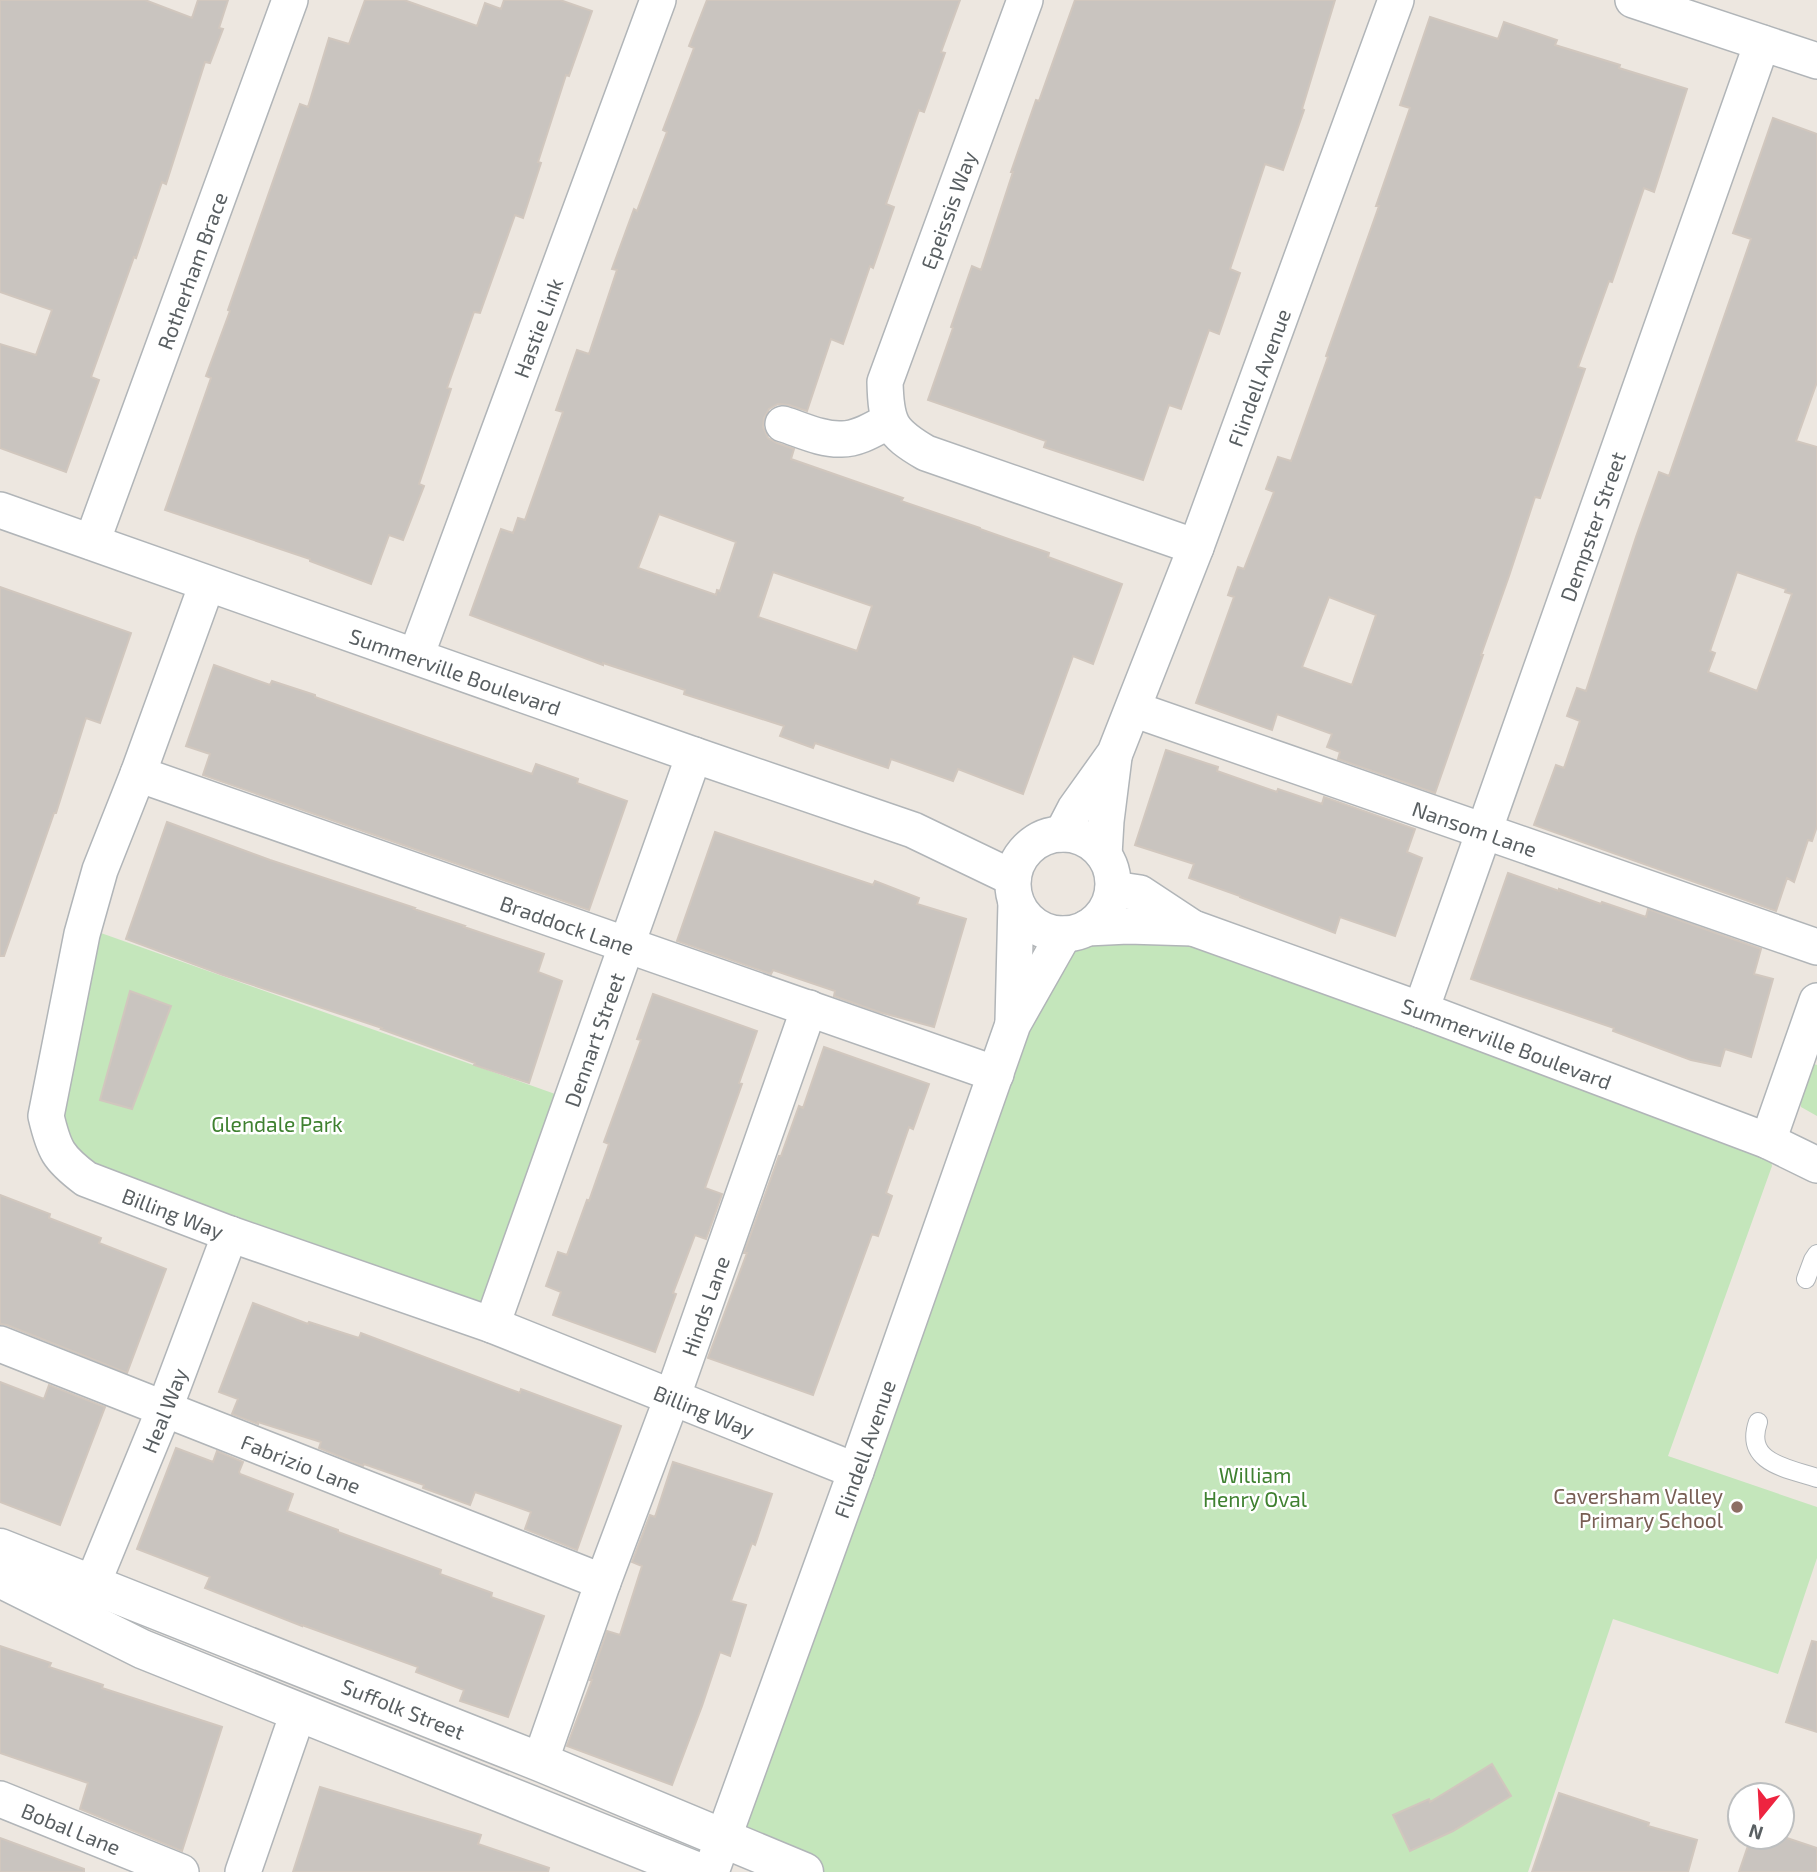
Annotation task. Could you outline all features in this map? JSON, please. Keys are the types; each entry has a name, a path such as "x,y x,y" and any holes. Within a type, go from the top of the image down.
{"street":[{"name":"Rotherham Brace","path":"92,542 290,0"},
{"name":"Hastie Link","path":"416,656 658,0"},
{"name":"Epeissis Way","path":"889,421 885,406 885,382 1025,0"},
{"name":"Flindell Avenue","path":"1104,855 1115,753 1196,547 1396,0"},
{"path":"1633,0 1817,61"},
{"name":"Dempster Street","path":"1421,1010 1762,43"},
{"path":"783,424 825,438 844,440 862,435 889,421 904,440 926,453 1196,547"},
{"name":"Summerville Boulevard","path":"0,510 913,831 991,843 1051,837"},
{"name":"Billing Way","path":"208,584 100,870 87,916 46,1116 52,1142 66,1164 86,1179 230,1234 492,1325 856,1471"},
{"name":"Nansom Lane","path":"1132,709 1817,947"},
{"name":"Flindell Avenue","path":"1051,837 1075,809 1115,753"},
{"name":"Dennart Street","path":"492,1325 694,755"},
{"name":"Braddock Lane","path":"138,774 996,1074"},
{"name":"Summerville Boulevard","path":"913,831 1014,890"},
{"path":"1074,835 1086,839 1104,855 1110,865 1113,889 1110,901 1097,921 1075,931 1040,929 1022,913 1014,890 1021,856 1051,837 1074,835"},
{"name":"Summerville Boulevard","path":"1113,889 1139,893 1194,928 1768,1141 1817,1165"},
{"name":"Flindell Avenue","path":"1013,1024 1014,890"},
{"name":"Summerville Boulevard","path":"1075,931 1128,926 1194,928"},
{"name":"Flindell Avenue","path":"717,1856 1013,1024 1075,931"},
{"path":"1768,1141 1817,1001"},
{"name":"Hinds Lane","path":"540,1762 809,1008"},
{"name":"Heal Way","path":"92,1585 164,1410 230,1234"},
{"name":"Fabrizio Lane","path":"0,1344 603,1582"},
{"name":"Suffolk Street","path":"0,1548 540,1762 717,1856 804,1872"},
{"name":"Suffolk Street","path":"0,1578 142,1649 698,1872"},
{"path":"243,1872 298,1713"},
{"name":"Bobal Lane","path":"0,1799 181,1872"}],"lane":[{"path":"1807,1279 1817,1254"},
{"path":"1758,1422 1755,1444 1761,1455 1773,1463 1817,1478"}],"green space":[{"name":"Glendale Park","path":"84,927 572,1100 492,1325 230,1234 52,1142"},
{"name":"William Henry Oval","path":"1193,928 1768,1141 1772,1166 1668,1456 1817,1507 1817,1558 1778,1674 1613,1619 1528,1872 804,1872 723,1839 1064,934"},
{"path":"1809,1062 1817,1065 1817,1116 1801,1107 1800,1091"}],"building":[{"path":"0,0 145,0 192,18 198,0 228,0 219,28 223,29 210,63 205,62 166,184 162,182 91,377 99,380 66,472 0,448 0,344 36,355 52,310 0,292"},
{"path":"365,0 404,0 477,26 485,3 501,9 504,0 560,0 592,11 569,76 566,75 523,218 515,215 480,313 474,312 447,388 451,389 419,484 424,486 403,540 389,535 371,584 310,559 165,510 211,378 206,376 300,104 308,107 329,38 349,44"},
{"path":"707,0 960,0 941,52 945,53 924,112 919,110 886,204 894,207 843,344 831,339 807,411 778,404 769,409 763,427 768,438 794,449 791,459 1049,553 1048,557 1122,584 1093,664 1073,656 1023,794 958,769 953,781 891,759 888,768 815,743 813,748 780,736 784,726 684,694 685,690 603,665 470,615 501,529 513,533 518,518 525,520 563,412 556,410 577,350 589,354 617,270 612,269 667,132 663,130 694,48 689,46","holes":["659,514 736,542 720,591 717,590 716,595 638,568","773,572 872,606 857,651 758,617"]},
{"path":"1075,0 1335,0 1302,109 1304,110 1283,170 1265,164 1230,269 1240,273 1219,334 1209,330 1181,409 1169,405 1143,480 1044,447 1046,441 928,400 972,266 981,270 1036,100 1039,101"},
{"path":"1430,17 1498,39 1504,22 1557,40 1555,45 1687,89 1654,192 1644,188 1612,282 1609,281 1578,367 1585,369 1540,498 1535,497 1435,793 1338,759 1340,752 1327,747 1332,734 1277,714 1272,730 1196,703 1234,597 1228,595 1238,567 1244,569 1274,492 1266,489 1278,457 1291,461 1328,357 1326,356 1410,108 1400,105","holes":["1329,597 1376,615 1352,685 1302,667"]},
{"path":"1773,118 1817,134 1817,382 1796,441 1817,447 1817,826 1812,841 1808,840 1794,882 1787,878 1776,911 1534,825 1556,765 1564,768 1580,721 1567,716 1577,688 1586,691 1659,472 1669,476 1751,239 1733,233","holes":["1737,572 1786,589 1785,592 1792,594 1757,691 1708,672 1715,653 1710,651"]},
{"path":"0,587 131,633 100,723 86,718 56,813 4,956 0,956"},
{"path":"214,665 270,685 272,681 315,695 532,774 536,764 578,779 577,783 627,801 589,910 203,775 210,754 186,746"},
{"path":"1166,750 1218,767 1217,771 1277,792 1278,789 1322,804 1324,797 1415,829 1407,852 1422,858 1395,936 1340,917 1335,933 1189,878 1194,864 1135,845"},
{"path":"167,822 544,954 538,972 562,981 529,1083 474,1065 475,1063 382,1028 223,975 126,939"},
{"path":"715,832 873,885 875,881 919,898 917,904 966,919 934,1027 879,1012 834,996 835,991 773,970 771,974 677,941"},
{"path":"1508,873 1646,917 1648,909 1761,949 1754,974 1773,979 1751,1057 1725,1049 1720,1066 1691,1060 1613,1031 1614,1028 1471,979"},
{"path":"130,991 171,1006 132,1109 100,1100"},
{"path":"653,994 757,1031 739,1083 742,1084 705,1188 722,1194 706,1239 695,1235 655,1352 553,1315 561,1292 546,1286 558,1252 567,1255 587,1200 589,1201 609,1144 604,1142 641,1040 637,1039"},
{"path":"824,1047 929,1084 913,1129 909,1127 886,1193 892,1196 878,1236 872,1234 813,1395 708,1358 779,1156 799,1106 803,1108"},
{"path":"0,1195 50,1214 49,1218 101,1238 99,1243 166,1269 127,1373 0,1324"},
{"path":"253,1303 308,1324 309,1322 359,1338 361,1333 520,1393 521,1389 621,1426 577,1550 525,1529 531,1512 475,1492 470,1505 423,1488 424,1485 364,1464 363,1466 319,1448 321,1442 232,1414 238,1399 219,1392"},
{"path":"0,1382 44,1399 49,1385 105,1407 60,1525 0,1502"},
{"path":"176,1448 213,1462 217,1451 243,1462 240,1474 293,1494 287,1511 441,1570 440,1574 492,1593 491,1597 544,1616 508,1717 460,1701 464,1690 416,1672 418,1667 205,1588 210,1577 137,1549"},
{"path":"673,1462 772,1494 755,1545 752,1543 731,1601 746,1605 730,1656 720,1652 672,1785 567,1746 607,1631 620,1635 642,1566 632,1562 650,1515 655,1517"},
{"path":"1812,1641 1817,1642 1817,1732 1786,1722"},
{"path":"0,1646 51,1663 49,1667 103,1685 102,1688 222,1727 182,1851 80,1809 88,1783 0,1753"},
{"path":"1492,1764 1511,1796 1453,1831 1410,1851 1393,1815 1429,1799 1430,1802"},
{"path":"320,1787 481,1835 478,1844 549,1868 548,1872 293,1872"},
{"path":"1559,1793 1649,1823 1648,1826 1697,1840 1688,1872 1532,1872"},
{"path":"0,1838 84,1869 84,1872 0,1872"},
{"path":"1796,1841 1817,1848 1817,1872 1739,1872 1746,1851 1796,1851"}],"place":[{"name":"Caversham Valley Primary School","path":"1737,1507"}]}
